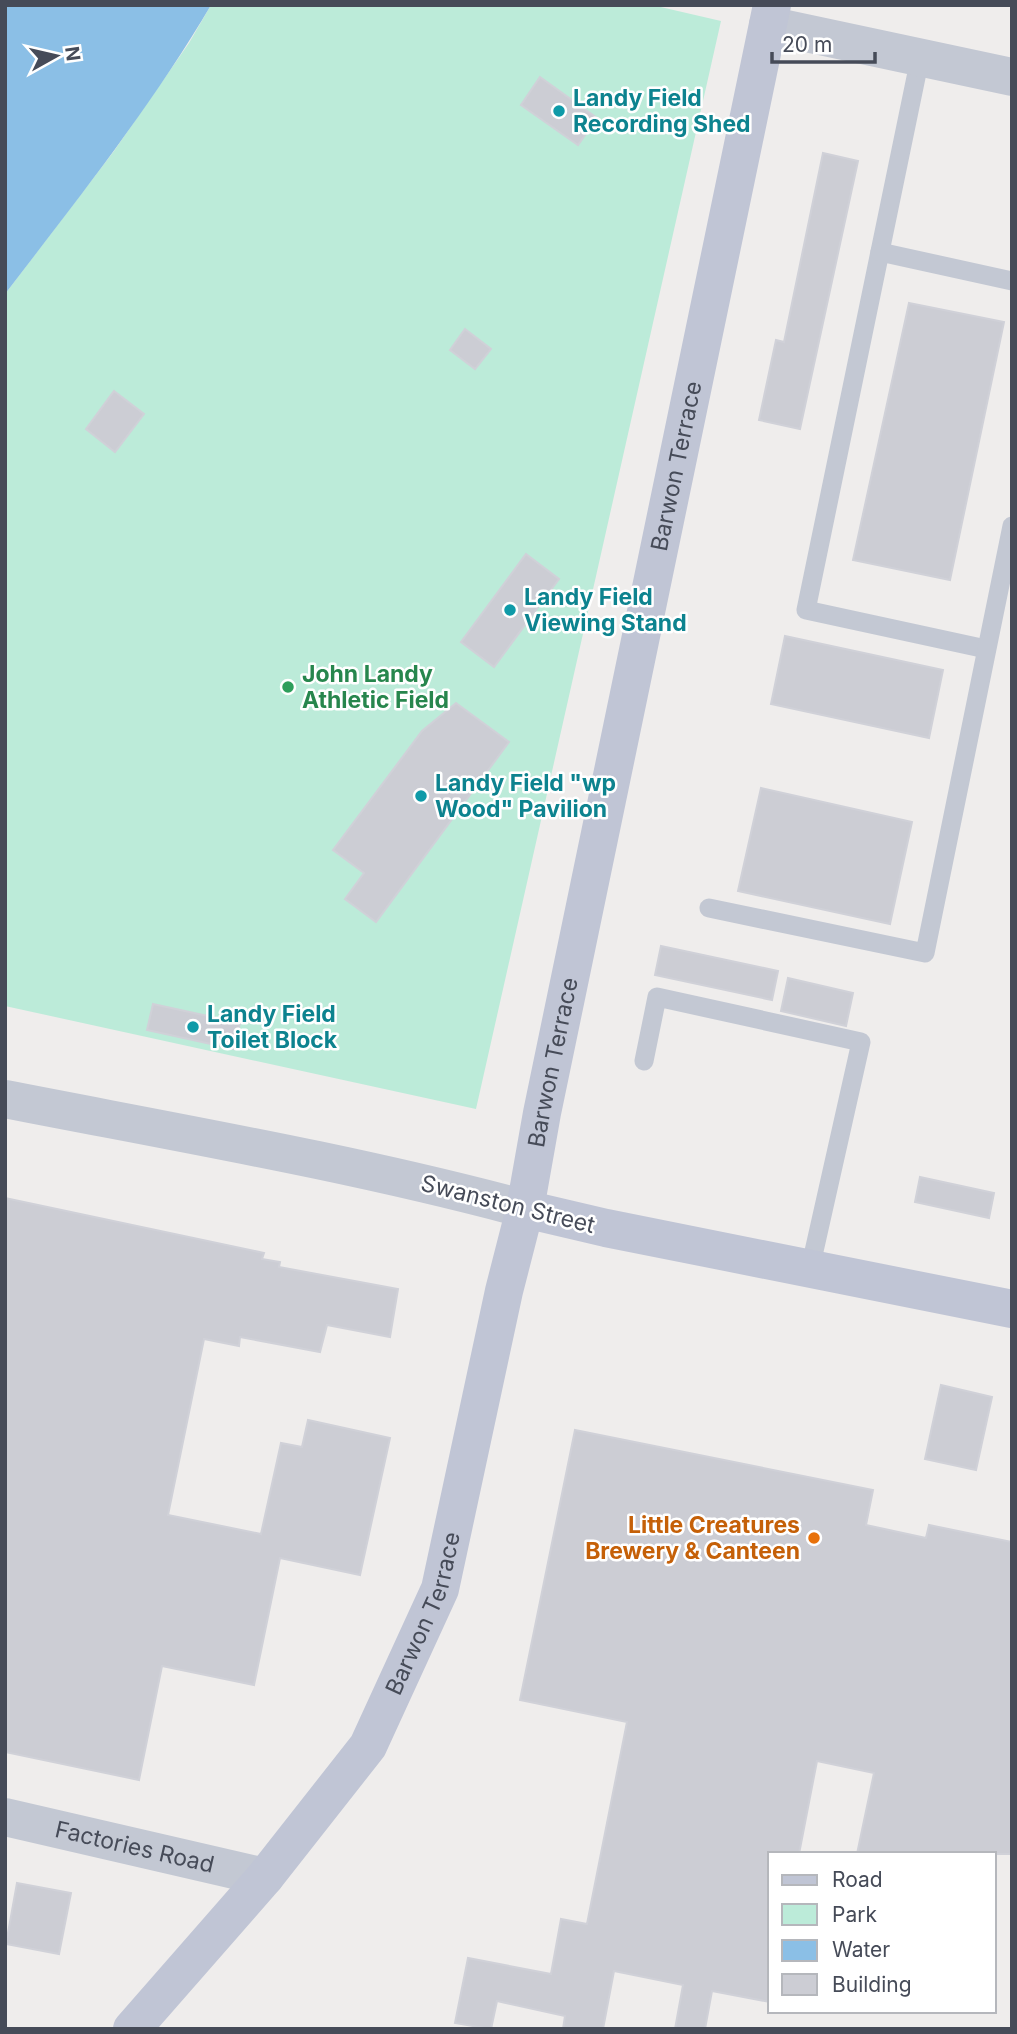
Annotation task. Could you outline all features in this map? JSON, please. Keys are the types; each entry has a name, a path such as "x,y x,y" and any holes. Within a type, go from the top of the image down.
{"street":[{"path":"770,15 920,58 1012,78"},
{"name":"Barwon Terrace","path":"132,2029 265,1877 368,1746 440,1589 508,1274 525,1209 547,1086 770,15"},
{"name":"Swanston Street","path":"5,1099 306,1158 449,1189 607,1228 1012,1309"},
{"name":"Factories Road","path":"5,1817 265,1877"}],"lane":[{"path":"920,58 806,610 986,649"},
{"path":"880,252 1012,281"},
{"path":"709,908 925,953 1012,526"},
{"path":"644,1061 657,997 861,1042 810,1269"}],"green space":[{"name":"John Landy Athletic Field","path":"211,5 652,5 721,21 476,1109 5,1006 5,294 114,151 189,43"}],"water":[{"path":"5,5 211,5 164,80 5,294"}],"building":[{"name":"Landy Field Recording Shed","path":"540,77 597,118 578,145 521,105"},
{"path":"823,153 858,161 800,429 759,420 776,340 784,342"},
{"path":"909,303 1004,322 950,580 853,560"},
{"path":"465,329 491,349 475,369 450,350"},
{"path":"114,391 144,414 115,452 86,429"},
{"name":"Landy Field Viewing Stand","path":"526,554 559,579 494,667 461,642"},
{"path":"785,636 943,670 929,738 771,704"},
{"name":"Landy Field \"wp Wood\" Pavilion","path":"456,703 509,742 376,922 345,899 364,873 333,850 422,731"},
{"path":"761,788 912,822 890,924 738,891"},
{"path":"661,946 778,971 772,1000 655,975"},
{"path":"788,978 853,993 846,1026 781,1011"},
{"name":"Landy Field Toilet Block","path":"153,1004 240,1023 234,1049 147,1030"},
{"path":"920,1177 994,1193 989,1218 915,1202"},
{"path":"5,1198 264,1253 262,1259 280,1262 279,1267 398,1289 390,1337 327,1325 320,1352 240,1337 239,1346 204,1339 168,1515 261,1534 281,1443 302,1447 308,1420 390,1438 360,1575 280,1558 254,1685 162,1666 139,1780 5,1752"},
{"path":"941,1385 992,1397 976,1470 925,1459"},
{"path":"575,1430 873,1490 866,1525 926,1538 929,1525 1012,1542 1012,1854 857,1852 874,1773 817,1761 799,1852 768,1852 768,2002 712,1991 705,2029 675,2029 683,1985 614,1971 603,2029 563,2029 565,2016 497,2001 491,2029 455,2023 468,1958 551,1974 561,1919 587,1924 627,1722 520,1700"},
{"path":"17,1883 71,1893 59,1954 6,1944"}],"place":[{"name":"Landy Field Recording Shed","path":"559,111"},
{"name":"Landy Field Viewing Stand","path":"510,610"},
{"name":"John Landy Athletic Field","path":"288,687"},
{"name":"Landy Field \"wp Wood\" Pavilion","path":"421,796"},
{"name":"Landy Field Toilet Block","path":"193,1027"},
{"name":"Little Creatures Brewery & Canteen","path":"814,1538"}]}
